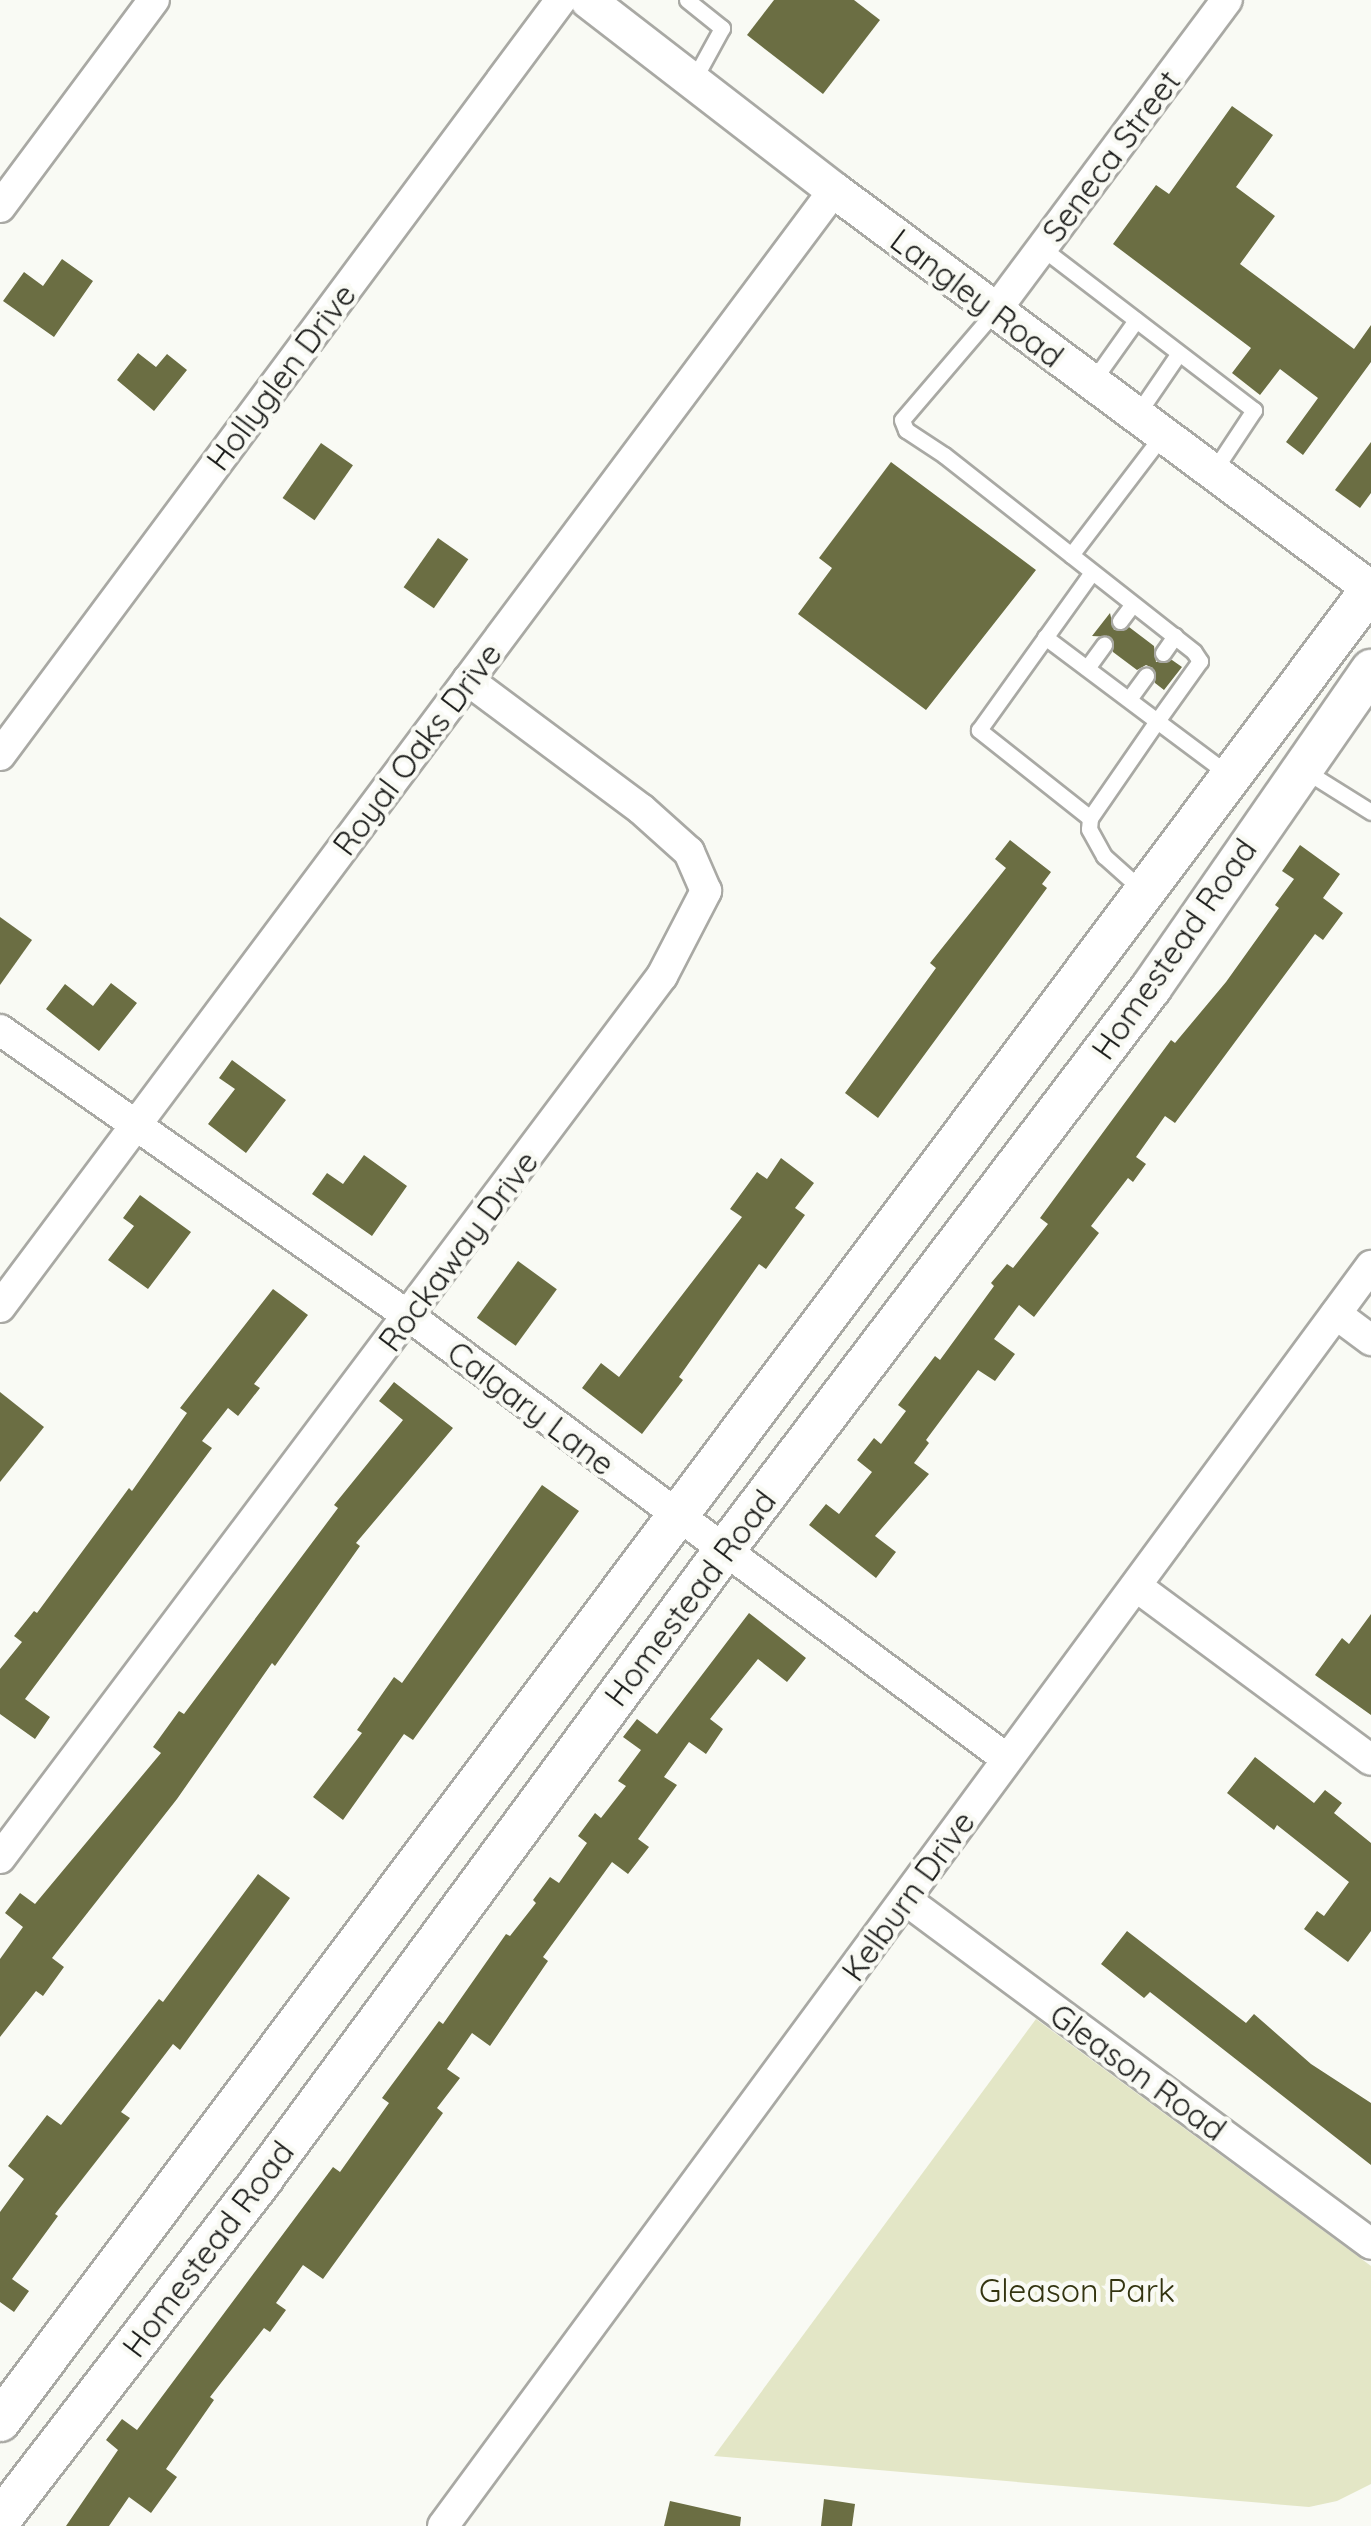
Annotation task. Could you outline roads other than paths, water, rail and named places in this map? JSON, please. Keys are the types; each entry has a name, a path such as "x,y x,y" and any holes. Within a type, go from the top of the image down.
{"main road":[{"name":"Homestead Road","path":"3,2416 1371,589"},
{"name":"Homestead Road","path":"0,2520 263,2178 723,1552 1151,988 1371,670"},
{"path":"1102,949 1151,988"},
{"path":"939,1167 989,1203"},
{"path":"415,1865 467,1902"},
{"path":"208,2139 263,2178"},
{"path":"3,2416 55,2448"}],"street":[{"path":"0,207 154,0"},
{"name":"Hollyglen Drive","path":"0,755 561,0"},
{"name":"Langley Road","path":"588,0 1090,384 1371,589"},
{"name":"Seneca Street","path":"995,311 1226,0"},
{"name":"Royal Oaks Drive","path":"0,1308 834,190"},
{"name":"Rockaway Drive","path":"0,1858 662,976 706,891 689,852 642,809 468,680"},
{"name":"Calgary Lane","path":"0,1030 409,1316 723,1552 1008,1759"},
{"name":"Kelburn Drive","path":"443,2526 1371,1266"},
{"path":"1336,1314 1371,1340"},
{"path":"1136,1586 1371,1760"},
{"name":"Gleason Road","path":"906,1900 1371,2244"}],"lane":[{"path":"687,0 722,28 693,82"},
{"path":"1042,248 1254,410 1212,474"},
{"path":"995,311 902,420 906,430 1175,636 1200,661 1090,818 1089,829 1104,856 1144,892"},
{"path":"1090,384 1136,320"},
{"path":"1071,555 1148,427 1179,353"},
{"path":"1090,818 979,730 1092,572"},
{"path":"1120,621 1133,604"},
{"path":"1162,652 1175,636"},
{"path":"1045,638 1231,777"},
{"path":"1087,668 1104,645"},
{"path":"1129,699 1146,676"},
{"path":"1300,768 1371,812"}],"park label":[{"name":"Gleason Park","path":"1077,2290"}]}
